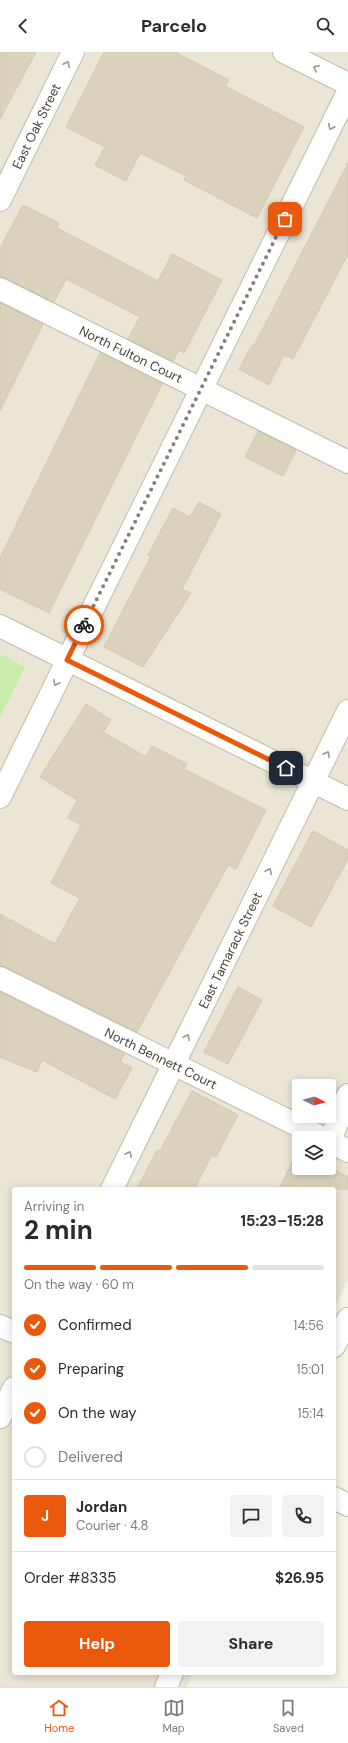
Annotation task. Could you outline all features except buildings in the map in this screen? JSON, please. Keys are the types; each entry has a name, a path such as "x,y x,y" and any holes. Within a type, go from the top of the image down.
{"street":[{"name":"East Oak Street","path":"0,200 73,52"},
{"path":"284,52 348,84"},
{"path":"0,797 348,92"},
{"name":"North Fulton Court","path":"0,289 348,462"},
{"path":"0,626 348,799"},
{"name":"East Tamarack Street","path":"113,1187 348,711"},
{"name":"North Bennett Court","path":"0,978 308,1131"},
{"path":"336,1131 348,1095"},
{"path":"336,1342 348,1319"},
{"path":"0,1326 12,1331"},
{"path":"0,1416 12,1392"},
{"path":"336,1499 348,1505"},
{"path":"166,1687 171,1675"}],"shaded area":[{"path":"0,52 348,52 348,1278 336,1305 336,1187 12,1187 12,1675 192,1675 187,1687 0,1687"}],"green space":[{"path":"0,654 25,667 0,718"}],"way so far":[{"path":"84,625 285,219"}],"route":[{"path":"84,625 67,660 286,768"}]}
